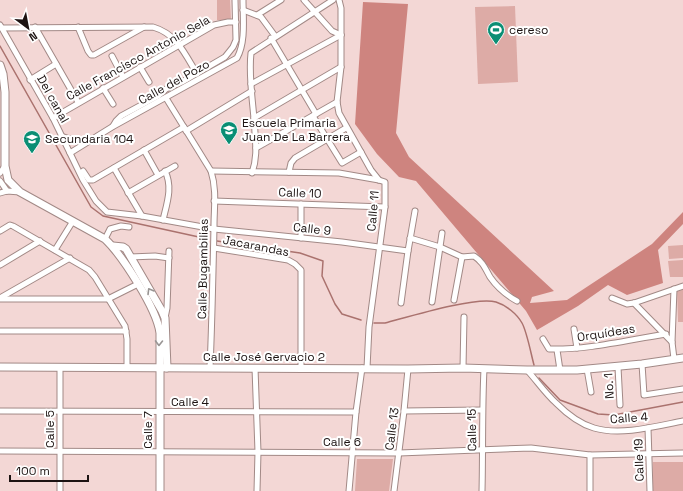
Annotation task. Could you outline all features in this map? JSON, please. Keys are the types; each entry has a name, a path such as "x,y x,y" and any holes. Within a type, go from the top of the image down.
{"street":[{"path":"112,127 121,116 158,96 166,89 197,74 225,57 233,47 236,40 235,0"},
{"name":"Calle del Pozo","path":"70,153 112,127 237,58 242,43 243,0"},
{"path":"257,15 282,0"},
{"path":"304,0 332,30 341,35"},
{"path":"252,173 256,159 256,148 251,84 251,53 273,37 333,0"},
{"path":"339,0 341,8 341,67 337,102 338,113 371,170 379,180"},
{"path":"243,10 257,15 264,20 302,89 327,140 342,163 361,152"},
{"name":"Calle Francisco Antonio Sela","path":"53,118 78,102 214,26 228,22 236,22"},
{"path":"1,27 145,27 161,30 174,38 180,45 197,74"},
{"name":"Del canal","path":"1,27 53,118 93,196 107,212 142,216 214,229"},
{"path":"35,27 78,102"},
{"path":"78,27 88,51 91,55 94,55 145,27"},
{"path":"251,84 341,35"},
{"path":"112,56 123,77"},
{"path":"30,80 56,64"},
{"path":"0,65 3,74 5,92 3,122 5,166 8,180 20,192 105,239 113,246 123,247 126,249 162,310 164,318 167,368"},
{"path":"140,67 149,82"},
{"path":"254,118 341,67"},
{"path":"103,88 113,104"},
{"path":"83,171 90,181 252,91"},
{"path":"166,98 211,171"},
{"path":"256,148 337,102"},
{"path":"288,172 291,162 295,158 346,128"},
{"path":"61,136 70,139 88,141"},
{"path":"144,150 158,175"},
{"path":"0,173 5,166"},
{"path":"128,193 175,166"},
{"path":"114,168 142,216"},
{"path":"163,220 170,185 165,171"},
{"name":"Calle 11","path":"211,171 252,173 339,173 385,182 385,207 364,368 356,412 349,491"},
{"name":"Calle Bugambilias","path":"210,368 215,190 211,171"},
{"path":"0,181 7,192"},
{"path":"0,193 20,192"},
{"name":"Calle 10","path":"214,201 385,207"},
{"path":"301,204 301,238"},
{"path":"401,304 415,212"},
{"path":"56,250 73,221"},
{"path":"0,230 10,225 89,270 101,286 108,300 125,326 127,368"},
{"path":"105,239 110,229 120,226 129,227"},
{"name":"Calle 9","path":"214,229 408,251"},
{"path":"432,302 442,233"},
{"path":"410,238 440,247 462,257 474,256 485,265 491,277 504,294 516,301"},
{"path":"0,265 40,241"},
{"name":"Calle 7","path":"113,246 138,284 154,313 159,326 160,491"},
{"name":"Jacarandas","path":"214,248 288,260 301,270 301,368"},
{"path":"164,318 167,308 169,251"},
{"path":"130,257 155,256 169,258"},
{"path":"454,300 462,257"},
{"path":"0,299 70,258"},
{"path":"0,299 108,300 138,284"},
{"path":"612,298 627,304 634,303 683,286"},
{"path":"674,289 672,342 674,359"},
{"name":"Orquídeas","path":"634,303 666,334 672,342"},
{"path":"463,368 464,317"},
{"path":"574,329 577,348"},
{"path":"0,331 126,331"},
{"name":"Orquídeas","path":"543,339 549,349 557,350 666,334"},
{"path":"557,350 560,370"},
{"name":"Calle José Gervacio 2","path":"0,367 463,368 560,370 618,367 683,358"},
{"path":"642,364 644,395 683,389"},
{"name":"Calle 5","path":"60,367 60,491"},
{"name":"No. 1","path":"618,367 620,405"},
{"path":"255,368 258,452 257,491"},
{"name":"Calle 13","path":"394,491 408,369"},
{"name":"Calle 15","path":"482,491 482,410 484,369"},
{"path":"588,369 591,392"},
{"name":"Calle 4","path":"527,370 555,402 568,414 594,428 610,431 648,428 683,421"},
{"path":"404,411 482,410"},
{"name":"Calle 4","path":"0,411 356,412"},
{"name":"Calle 19","path":"648,428 650,491"},
{"name":"Calle 6","path":"0,451 399,453 531,448 590,455 683,453"},
{"path":"590,455 590,491"}],"shaded area":[{"path":"217,0 230,0 231,20 217,20"},
{"path":"363,2 408,4 396,133 409,157 554,291 532,297 530,303 567,300 652,244 683,212 683,224 658,250 663,283 627,295 608,285 578,306 537,330 526,311 416,181 399,177 377,154 355,124"},
{"name":"cereso","path":"515,6 518,82 478,84 475,7"},
{"path":"683,245 683,258 669,259 668,246"},
{"path":"683,260 683,277 670,277 668,261"},
{"path":"677,289 683,289 683,322 678,322"},
{"path":"357,459 393,459 389,491 355,491"},
{"path":"653,462 683,462 683,491 653,491"}],"waterway":[{"path":"0,46 91,207 103,216 208,239"},
{"path":"217,241 300,253 323,261 322,276 335,304 342,314 361,320"},
{"path":"374,323 385,323 458,304 486,301 496,302 511,310 522,323 534,365"},
{"path":"539,378 560,400 598,414 614,415 683,402"}],"place":[{"name":"cereso","path":"496,45"},
{"name":"Escuela Primaria Juan De La Barrera","path":"229,145"},
{"name":"Secundaria 104","path":"32,154"}]}
